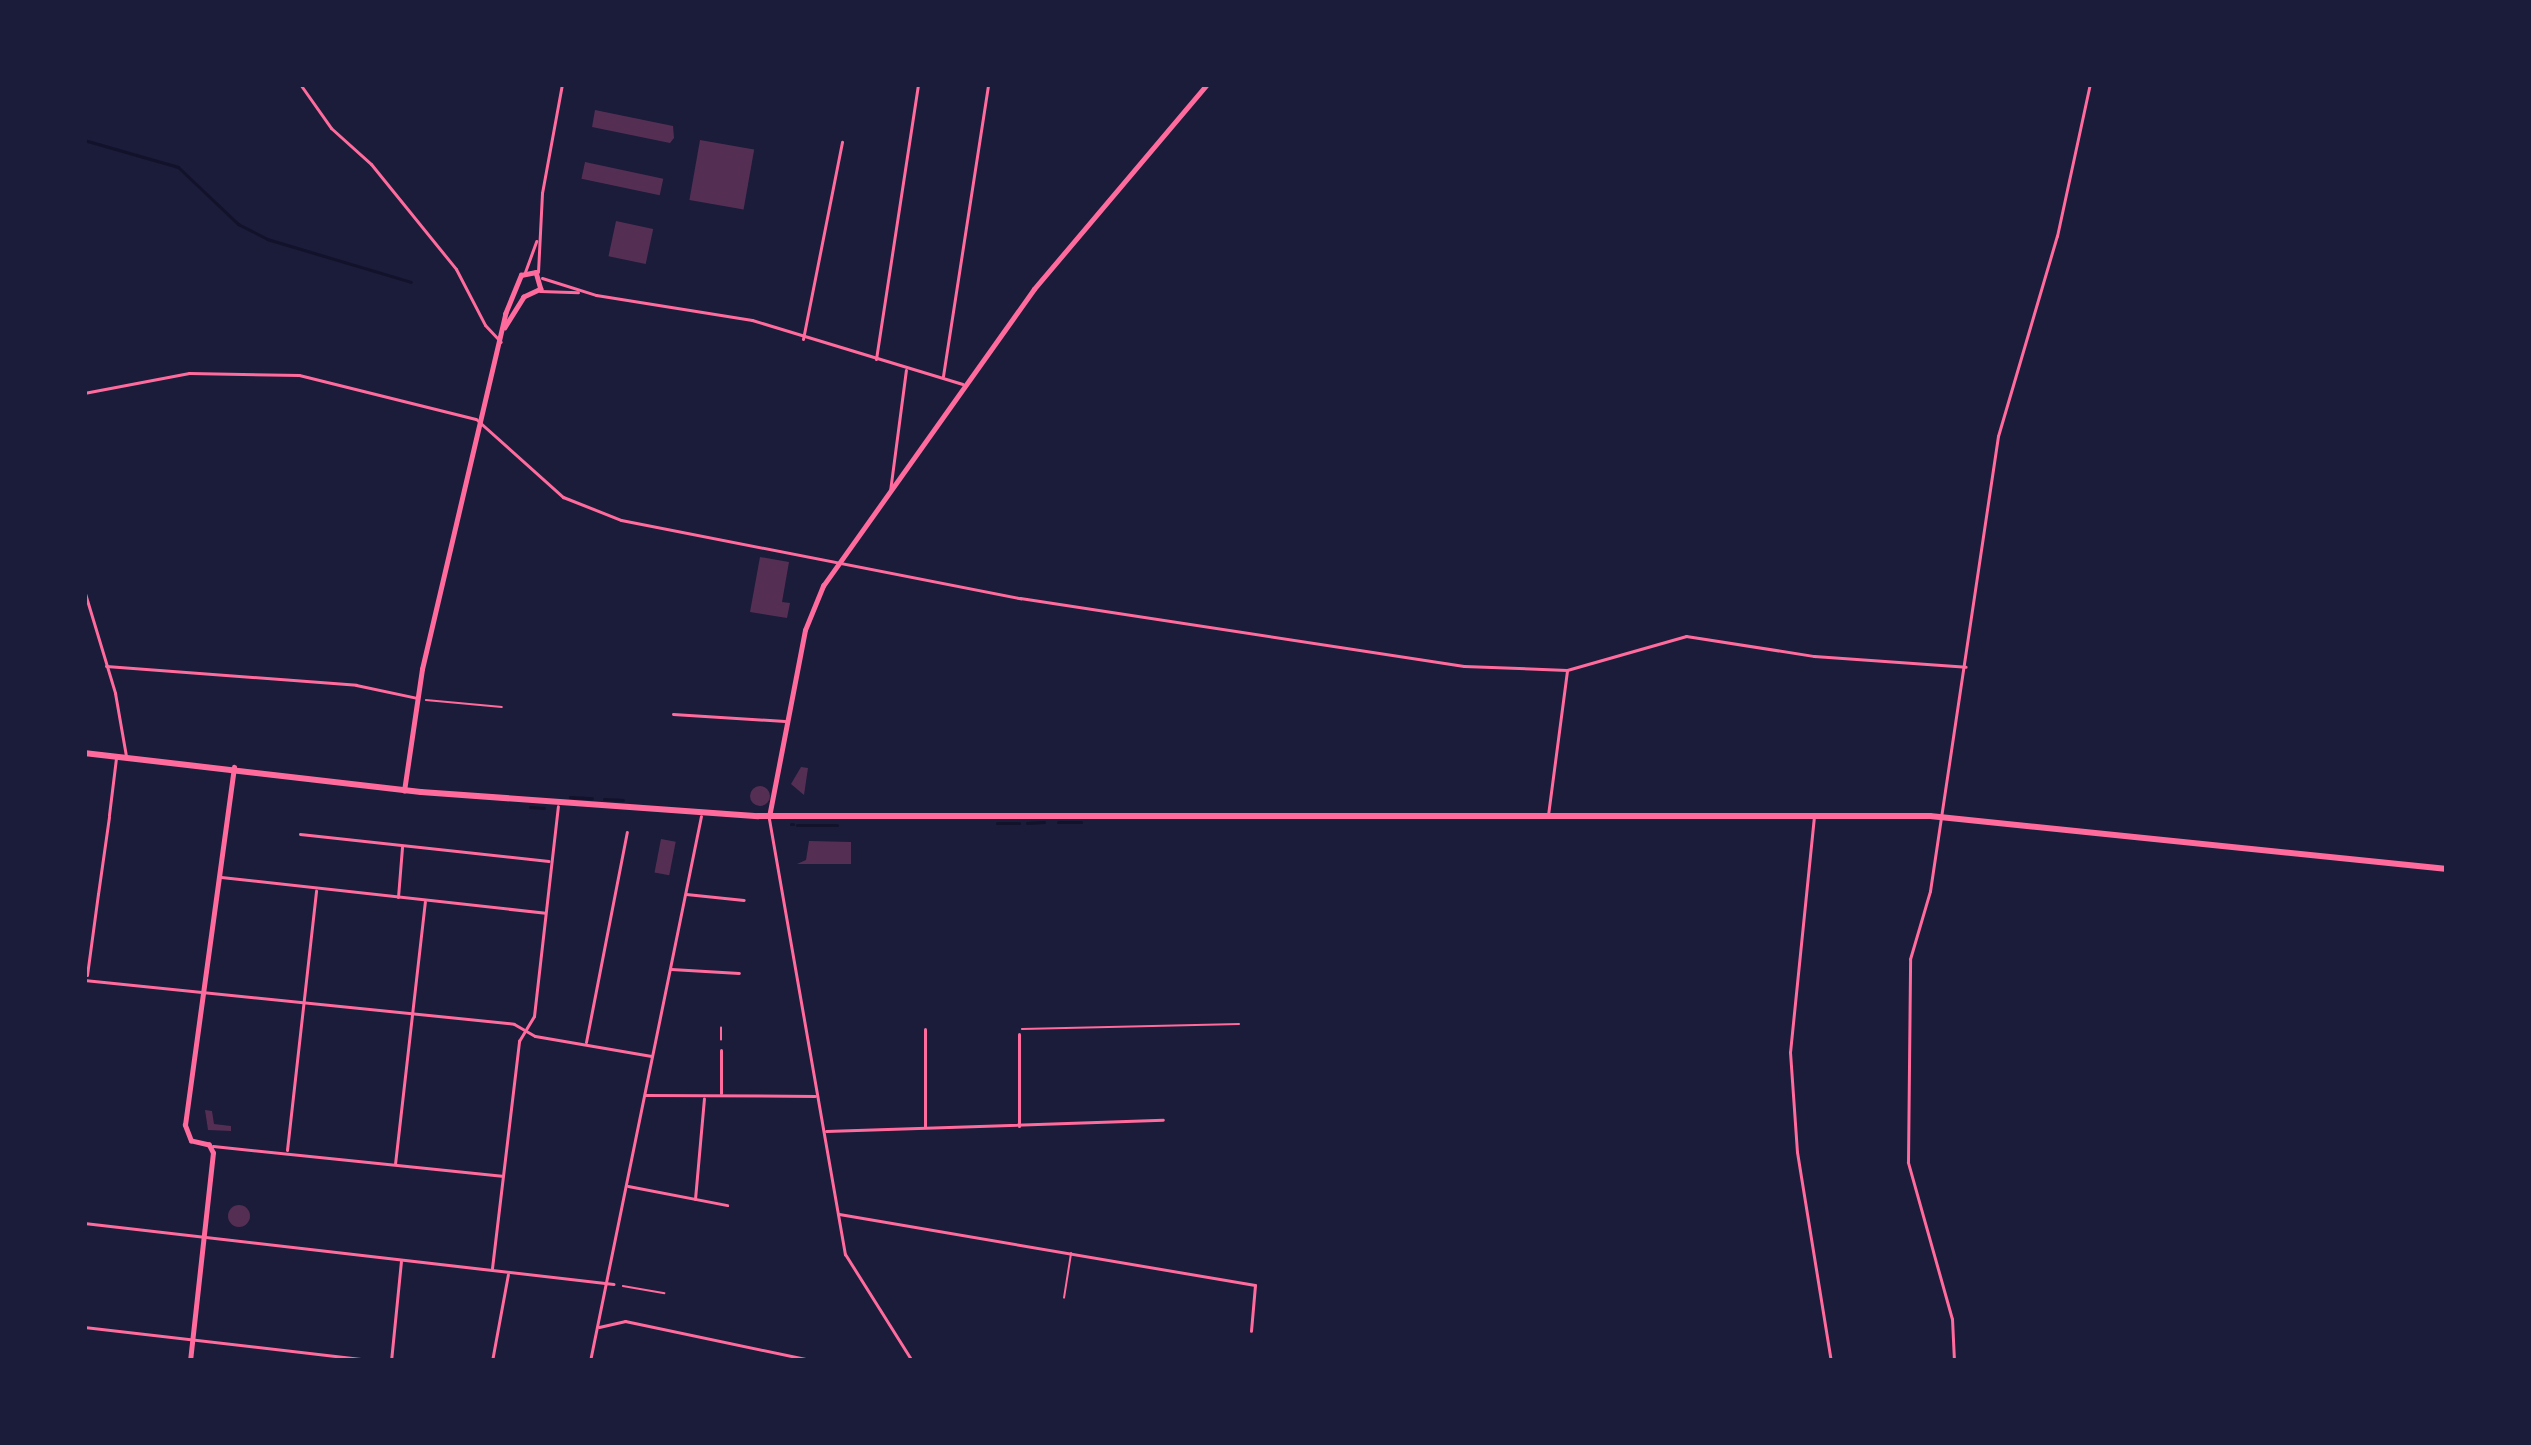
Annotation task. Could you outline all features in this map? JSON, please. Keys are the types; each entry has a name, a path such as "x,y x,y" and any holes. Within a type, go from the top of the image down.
{"main road":[{"path":"84,753 234,767 404,791 769,817 1942,817 2447,869"}],"street":[{"path":"300,84 331,128 371,164 456,269 488,329 501,342"},
{"path":"404,791 416,698 501,342 536,239 562,84"},
{"path":"876,359 918,84"},
{"path":"943,377 988,84"},
{"path":"913,1361 850,1267 769,817 808,618 840,562 1042,278 1207,84"},
{"path":"1954,1361 1952,1319 1914,1198 1906,1144 1912,1099 1910,959 1922,929 1942,817 1998,436 2057,236 2090,84"},
{"path":"802,339 842,142"},
{"path":"536,239 540,291"},
{"path":"525,272 580,292"},
{"path":"518,285 527,295"},
{"path":"505,328 527,295 580,292 752,320 965,386"},
{"path":"890,493 906,368"},
{"path":"84,393 189,373 272,370 482,423 557,492 583,507 659,529 1020,598 1434,662 1567,670 1686,636 1814,656 1966,667"},
{"path":"84,590 106,666 121,756 84,990"},
{"path":"106,666 356,685 416,698"},
{"path":"1548,815 1567,670"},
{"path":"673,714 787,721"},
{"path":"234,767 184,1130 191,1141 211,1147 503,1176"},
{"path":"492,1270 519,1041 534,1016 558,803"},
{"path":"590,1361 701,813"},
{"path":"1814,816 1790,1054 1797,1152 1831,1361"},
{"path":"586,1044 627,832"},
{"path":"300,834 552,862"},
{"path":"398,897 402,846"},
{"path":"219,877 545,913"},
{"path":"287,1152 317,888"},
{"path":"685,894 744,900"},
{"path":"395,1164 425,900"},
{"path":"669,968 739,973"},
{"path":"86,978 514,1024 651,1056"},
{"path":"925,1029 925,1129"},
{"path":"1019,1034 1019,1128"},
{"path":"721,1050 721,1095"},
{"path":"643,1094 818,1096"},
{"path":"695,1199 704,1096"},
{"path":"824,1131 1163,1120"},
{"path":"190,1361 211,1147"},
{"path":"2446,1185 2447,1175"},
{"path":"625,1185 727,1204"},
{"path":"837,1214 1255,1285 1251,1330"},
{"path":"84,1223 613,1284"},
{"path":"391,1361 401,1260"},
{"path":"492,1361 509,1272"},
{"path":"597,1327 625,1322 814,1361"},
{"path":"84,1327 380,1361"}],"lane":[{"path":"1064,1298 1071,1253"}],"path":[{"path":"416,698 502,706"},
{"path":"1019,1034 1025,1027 1239,1024"},
{"path":"721,1028 721,1050"},
{"path":"613,1284 664,1293"}],"building":[{"path":"595,110 673,126 674,138 670,143 592,127"},
{"path":"700,140 754,150 744,210 689,200"},
{"path":"585,162 663,179 660,195 581,179"},
{"path":"616,221 653,229 646,264 609,256"},
{"path":"760,557 789,562 782,602 790,603 787,618 750,612"},
{"path":"801,767 808,768 804,795 791,784"},
{"path":"760,786 770,796 760,806 750,796"},
{"path":"661,839 676,842 669,875 655,872"},
{"path":"809,841 851,842 851,864 797,864 806,860"},
{"path":"205,1110 212,1111 214,1124 231,1126 231,1131 208,1130"},
{"path":"239,1205 250,1216 239,1227 228,1216"}],"waterway":[{"path":"84,140 178,167 238,224 267,239 411,282"},
{"path":"570,797 592,798"},
{"path":"604,799 623,800"},
{"path":"530,807 544,808"},
{"path":"1027,823 1044,822"},
{"path":"1058,822 1081,822"},
{"path":"997,823 1019,823"},
{"path":"797,825 837,825"}]}
